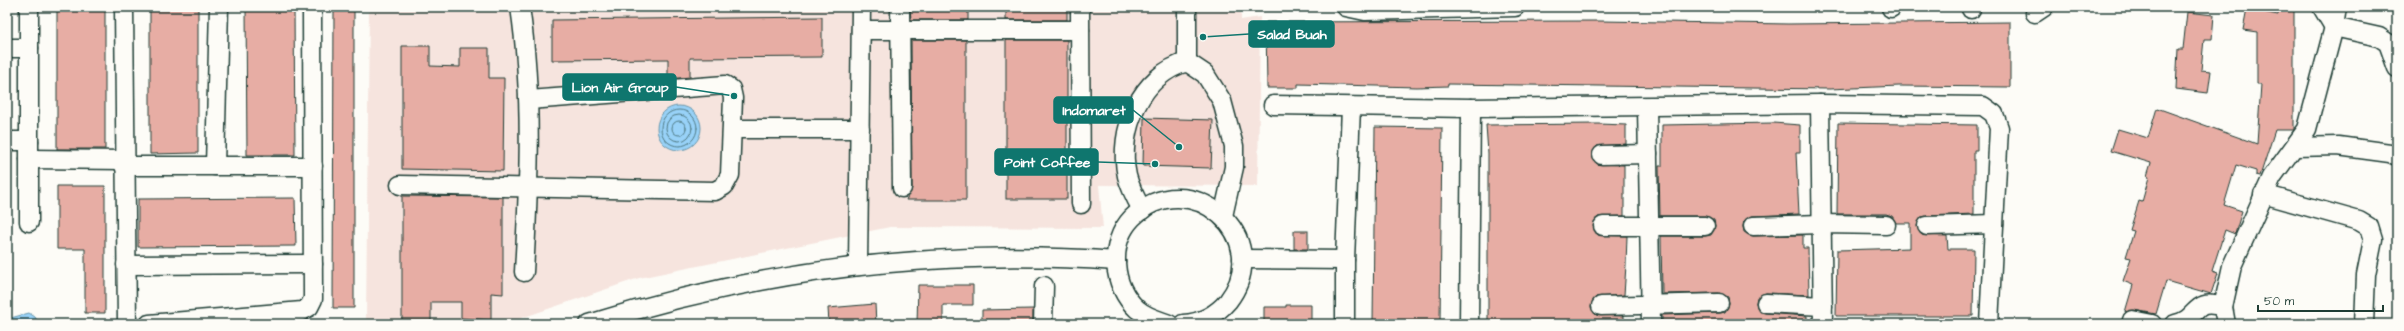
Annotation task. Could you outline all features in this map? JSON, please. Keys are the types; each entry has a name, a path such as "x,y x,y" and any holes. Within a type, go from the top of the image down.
{"street":[{"path":"29,7 29,222"},
{"path":"124,7 124,163 127,324"},
{"path":"215,166 219,7"},
{"path":"149,324 216,322 302,312 309,307 313,299 312,7"},
{"path":"520,7 526,49 529,100 529,186 524,272"},
{"path":"858,266 861,7"},
{"path":"900,7 902,188"},
{"path":"1080,7 1081,204"},
{"path":"1187,7 1187,62"},
{"path":"1346,7 1365,10 1515,7"},
{"path":"2322,7 2334,28 2379,37 2388,43 2397,68"},
{"path":"2224,316 2232,266 2263,194 2283,160 2295,147 2307,129 2334,28 2337,7"},
{"path":"861,30 1080,30"},
{"path":"7,48 29,48"},
{"path":"1142,210 1127,176 1125,150 1127,131 1135,107 1144,92 1162,74 1174,66 1187,62"},
{"path":"1187,62 1205,74 1222,101 1232,138 1234,167 1223,216"},
{"path":"400,185 529,186 715,191 724,186 730,175 733,129 733,98 731,89 725,85 529,100"},
{"path":"1766,303 1823,315 1820,104"},
{"path":"1273,105 1472,108 1820,104 1975,104 1988,107 1994,114 1999,128 1989,324"},
{"path":"1648,106 1651,324"},
{"path":"1346,324 1345,260 1351,107"},
{"path":"1469,324 1472,108"},
{"path":"733,129 860,129"},
{"path":"7,141 29,141"},
{"path":"2295,147 2338,146 2390,153 2397,156"},
{"path":"1602,155 1648,154"},
{"path":"29,159 215,166 313,166"},
{"path":"2263,194 2359,221 2369,227 2373,240 2366,275 2364,324"},
{"path":"1169,324 1152,321 1137,309 1125,295 1118,279 1116,261 1117,246 1122,232 1131,220 1142,210 1157,201 1175,198 1192,199 1209,205 1223,216 1235,233 1242,259 1240,277 1233,293 1222,307 1208,318 1191,324 1183,324"},
{"path":"1753,226 1821,224 1886,225"},
{"path":"1927,226 1994,224"},
{"path":"1603,226 1705,226"},
{"path":"589,324 654,303 814,270 983,256 1061,257 1116,261"},
{"path":"1242,259 1345,260"},
{"path":"126,265 313,264"},
{"path":"1043,324 1044,286"},
{"path":"1601,306 1719,303"},
{"path":"2176,324 2185,321 2205,304 2209,303 2224,316"},
{"path":"2132,320 2152,324"}],"shaded area":[{"path":"369,7 1241,7 1241,20 1260,17 1258,186 1099,185 1103,228 890,227 639,278 504,324 366,324"}],"water":[{"path":"679,106 691,110 697,116 701,128 697,140 691,146 679,150 667,146 661,140 657,128 661,116 667,110"},
{"path":"29,313 35,317 39,324 7,324 7,319"}],"building":[{"path":"57,7 105,7 105,149 57,149"},
{"path":"150,7 198,7 198,153 150,154"},
{"path":"246,7 294,7 295,155 247,155"},
{"path":"334,7 354,7 354,308 333,308"},
{"path":"910,7 968,7 968,20 911,20"},
{"path":"1006,7 1067,7 1067,20 1006,20"},
{"path":"2279,7 2294,7 2294,130 2275,130 2260,176 2256,175 2256,171 2236,165 2224,205 2242,211 2235,234 2225,230 2212,271 2218,273 2211,294 2166,281 2156,314 2134,310 2125,312 2133,285 2123,281 2131,258 2126,257 2134,231 2130,230 2139,201 2142,202 2151,163 2111,151 2118,129 2148,138 2157,108 2257,144 2261,84 2257,84 2257,32 2243,30 2247,9 2278,15"},
{"path":"2187,12 2214,15 2212,39 2204,39 2201,70 2211,71 2208,93 2176,89 2178,49 2183,49"},
{"path":"822,17 822,57 690,58 690,77 668,79 668,59 552,60 552,20"},
{"path":"1600,21 1788,24 2010,22 2010,87 1899,86 1830,89 1448,84 1448,86 1417,87 1298,84 1298,88 1267,88 1266,22"},
{"path":"911,40 966,40 966,200 906,200 912,188"},
{"path":"1006,40 1067,40 1067,199 1006,199"},
{"path":"402,46 430,46 430,66 460,67 460,48 489,48 489,78 504,78 503,171 402,169"},
{"path":"1144,118 1213,120 1211,168 1143,166"},
{"path":"1773,123 1800,125 1800,153 1796,153 1799,214 1752,216 1744,221 1743,227 1744,232 1753,236 1803,235 1803,248 1808,248 1809,295 1766,293 1757,297 1756,303 1760,312 1807,316 1807,324 1662,324 1662,315 1720,313 1725,312 1729,303 1728,297 1719,293 1662,294 1661,236 1711,235 1715,226 1714,220 1705,216 1660,216 1659,166 1662,166 1662,125"},
{"path":"1838,123 1977,125 1977,151 1974,151 1974,214 1921,217 1917,226 1922,235 1947,236 1948,249 1974,249 1973,316 1836,316 1837,250 1910,248 1910,223 1896,223 1892,216 1886,214 1837,214"},
{"path":"1486,125 1626,125 1626,144 1597,146 1592,155 1597,164 1624,165 1624,216 1598,217 1593,226 1598,235 1627,236 1626,265 1624,295 1596,297 1591,307 1596,315 1624,316 1624,324 1488,324 1488,153"},
{"path":"1375,127 1442,128 1440,324 1373,324"},
{"path":"57,186 105,186 105,313 85,313 85,249 57,249"},
{"path":"402,196 503,197 503,294 491,293 491,320 461,318 461,302 431,302 431,321 402,321"},
{"path":"295,198 296,246 138,247 138,199"},
{"path":"1294,231 1308,231 1308,249 1294,249"},
{"path":"918,285 973,285 973,305 943,305 943,324 917,324"},
{"path":"875,304 876,324 829,324 828,308"},
{"path":"1286,305 1311,305 1311,324 1264,324 1264,307 1286,307"},
{"path":"1033,309 1033,324 982,324 982,310"}],"place":[{"name":"Salad Buah","path":"1203,37"},
{"name":"Lion Air Group","path":"734,96"},
{"name":"Indomaret","path":"1179,147"},
{"name":"Point Coffee","path":"1155,164"}]}
